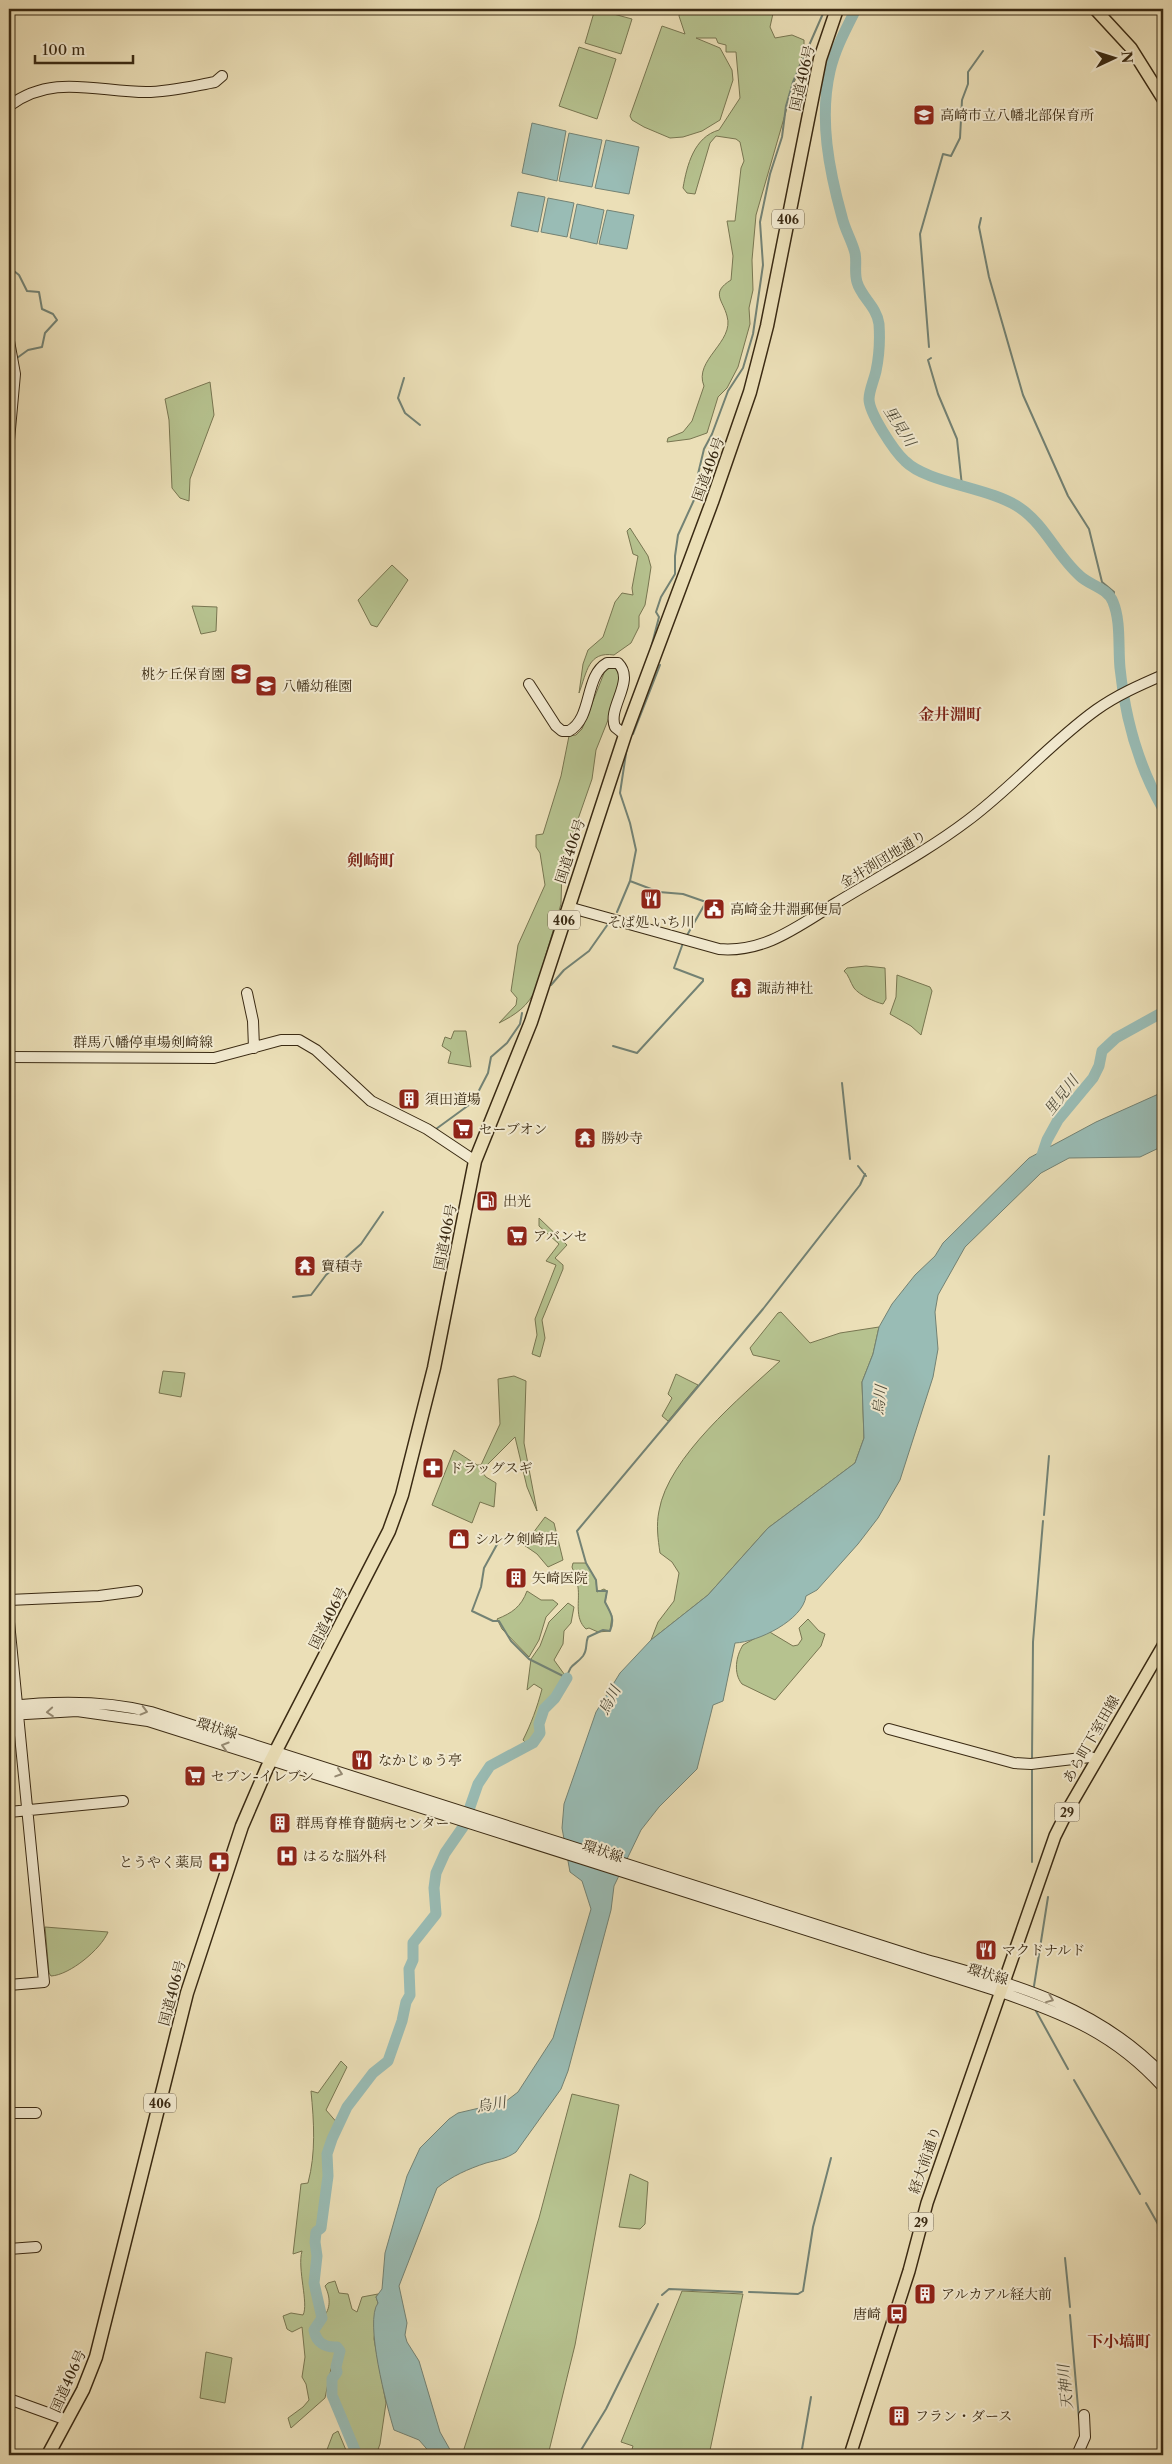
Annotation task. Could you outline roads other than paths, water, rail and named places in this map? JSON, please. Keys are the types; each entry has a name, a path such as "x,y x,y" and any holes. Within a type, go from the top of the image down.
{"highway":[{"name":"国道406号","path":"48,2455 83,2390 96,2357 195,1964 248,1811 388,1531 402,1495 446,1312 475,1161 531,1022 625,735 748,399 767,326 820,59 837,9"}],"main road":[{"path":"1095,9 1131,48 1163,99"},
{"name":"あら町下室田線","path":"1002,1987 1056,1836 1097,1759 1163,1646"},
{"name":"経大前通り","path":"850,2455 909,2271 926,2203 1002,1987"}],"street":[{"path":"9,106 29,94 59,86 76,85 147,92 215,82 222,76"},
{"path":"9,341 14,374 9,440"},
{"path":"529,684 556,726 562,731 569,731 579,721 598,670 607,663 618,663 623,669 624,678 613,719 615,727 625,735"},
{"name":"金井渕団地通り","path":"568,907 719,949 744,949 772,942 906,863 991,802 1079,724 1122,693 1163,675"},
{"path":"247,992 253,1021 254,1048"},
{"name":"群馬八幡停車場剣崎線","path":"9,1057 214,1058 281,1040 306,1042 371,1101 427,1129 475,1161"},
{"path":"9,1600 98,1596 137,1591"},
{"path":"9,1622 13,1710 27,1810 44,1982 9,1985"},
{"name":"環状線","path":"13,1710 60,1702 134,1708 403,1798 1002,1987 1045,1996 1087,2015 1122,2038 1163,2076"},
{"path":"889,1729 1014,1763 1031,1764 1090,1757 1097,1759"},
{"path":"9,1812 123,1801"},
{"name":"環状線","path":"1002,1987 1057,2011 1094,2030 1130,2056 1163,2087"},
{"path":"9,2113 36,2113"},
{"path":"9,2249 36,2247"},
{"path":"9,2399 67,2420"},
{"path":"1077,2455 1085,2437 1084,2415"}],"water":[{"path":"532,123 566,131 557,181 522,173"},
{"path":"569,133 602,140 592,187 559,181"},
{"path":"606,140 639,147 629,194 595,188"},
{"path":"518,192 545,197 538,232 511,226"},
{"path":"548,198 574,203 567,237 541,232"},
{"path":"577,204 604,210 597,244 570,238"},
{"path":"607,210 634,215 627,249 599,244"},
{"name":"烏川","path":"1163,1092 1163,1146 1140,1157 1069,1158 1041,1173 965,1247 938,1295 935,1312 938,1349 933,1377 900,1480 878,1518 858,1544 817,1590 806,1596 803,1605 797,1613 767,1634 745,1642 735,1643 723,1701 713,1705 697,1769 659,1807 641,1830 614,1886 611,1910 568,2071 561,2089 516,2152 505,2158 467,2170 437,2188 399,2286 407,2323 405,2335 407,2342 419,2361 440,2432 453,2455 432,2455 419,2440 394,2430 382,2384 375,2345 374,2313 378,2303 376,2297 382,2289 385,2253 407,2176 420,2148 449,2119 458,2113 505,2102 518,2092 553,2038 591,1909 582,1881 570,1872 562,1828 564,1804 596,1712 620,1673 651,1640 708,1595 768,1528 855,1463 864,1438 862,1382 873,1354 879,1327 892,1304 915,1275 935,1256 943,1243 1029,1158 1096,1122"}],"waterway":[{"path":"651,648 659,617 656,612 661,597 675,574 678,535 699,489 698,474 704,449 712,434 728,391 743,368 753,334 763,265 760,222 770,174 782,137 786,106 793,82 825,9"},
{"name":"里見川","path":"856,9 832,63 825,107 827,144 833,181 843,222 855,253 857,282 875,312 879,324 878,360 869,399 873,413 900,456 915,469 928,475 993,495 1020,508 1037,523 1072,568 1084,579 1111,597 1116,609 1122,687 1129,723 1146,775 1163,809"},
{"path":"929,347 920,234 943,154 951,156 960,138 962,100 968,84 968,72 983,51"},
{"path":"981,218 979,227 989,277 1023,395 1068,496 1089,529 1102,582 1114,592 1113,601"},
{"path":"9,267 19,275 27,291 39,292 42,309 53,314 57,320 45,333 42,347 28,350 17,358"},
{"path":"931,358 928,360 938,394 957,439 962,486"},
{"path":"404,378 398,398 405,413 420,425"},
{"path":"633,734 660,665"},
{"path":"617,912 630,881 636,850 630,823 620,793 627,747"},
{"path":"630,881 659,892 683,894 706,902 686,937"},
{"path":"551,985 564,970 589,951 608,924"},
{"path":"613,1046 637,1053 703,981 703,979 674,968 683,943"},
{"name":"里見川","path":"1039,1164 1047,1140 1058,1120 1093,1078 1099,1066 1102,1051 1116,1038 1163,1012"},
{"path":"436,1129 473,1102 488,1073 491,1057 507,1043 520,1024 522,1013"},
{"path":"842,1083 850,1159"},
{"path":"858,1166 866,1176"},
{"path":"500,1539 484,1568 481,1587 472,1611 493,1621 499,1621 511,1641 529,1659 567,1678 571,1667 585,1653 588,1637 603,1630 610,1631 612,1623 612,1616 605,1602 607,1591 597,1591 596,1580 586,1563 577,1531 763,1309 860,1185 865,1174"},
{"path":"293,1297 311,1295 326,1275 361,1244 383,1212"},
{"path":"1044,1515 1049,1456"},
{"path":"1032,1758 1033,1642 1043,1521"},
{"path":"357,2455 332,2395 332,2379 337,2372 336,2367 340,2351 337,2347 329,2346 319,2341 314,2330 322,2318 314,2283 317,2256 315,2242 316,2232 321,2228 328,2176 327,2154 347,2107 373,2073 388,2061 402,2021 406,2002 410,1995 409,1969 413,1960 413,1943 436,1914 434,1888 436,1873 445,1853 463,1827 478,1784 490,1766 533,1743 540,1733 539,1724 544,1709 555,1698 567,1678"},
{"path":"1032,1769 1032,1862"},
{"path":"1034,1986 1048,1897"},
{"path":"1036,2011 1068,2069"},
{"path":"1074,2080 1140,2194"},
{"path":"749,2292 798,2294 803,2291 813,2227 831,2158"},
{"path":"1146,2203 1163,2233"},
{"name":"天神川","path":"1065,2258 1070,2307"},
{"path":"662,2295 669,2289 742,2292"},
{"path":"578,2455 606,2409 658,2304"},
{"name":"天神川","path":"1070,2315 1079,2419"},
{"path":"801,2455 811,2397"}],"place":[{"name":"高崎市立八幡北部保育所","path":"924,115"},
{"name":"桃ケ丘保育園","path":"241,674"},
{"name":"八幡幼稚園","path":"266,686"},
{"name":"そば処 いち川","path":"651,899"},
{"name":"高崎金井淵郵便局","path":"714,909"},
{"name":"諏訪神社","path":"741,988"},
{"name":"須田道場","path":"409,1099"},
{"name":"セーブオン","path":"463,1129"},
{"name":"勝妙寺","path":"585,1138"},
{"name":"出光","path":"487,1201"},
{"name":"アバンセ","path":"517,1236"},
{"name":"寶積寺","path":"305,1266"},
{"name":"ドラッグスギ","path":"433,1468"},
{"name":"シルク剣崎店","path":"459,1539"},
{"name":"矢崎医院","path":"516,1578"},
{"name":"なかじゅう亭","path":"362,1760"},
{"name":"セブン-イレブン","path":"195,1776"},
{"name":"群馬脊椎脊髄病センター","path":"280,1823"},
{"name":"はるな脳外科","path":"287,1856"},
{"name":"とうやく薬局","path":"219,1862"},
{"name":"マクドナルド","path":"986,1950"},
{"name":"アルカアル経大前","path":"925,2294"},
{"name":"唐崎","path":"897,2314"},
{"name":"フラン・ダース","path":"899,2416"}],"district":[{"name":"金井淵町","path":"950,714"},
{"name":"剣崎町","path":"371,860"},
{"name":"下小塙町","path":"1119,2341"}]}
